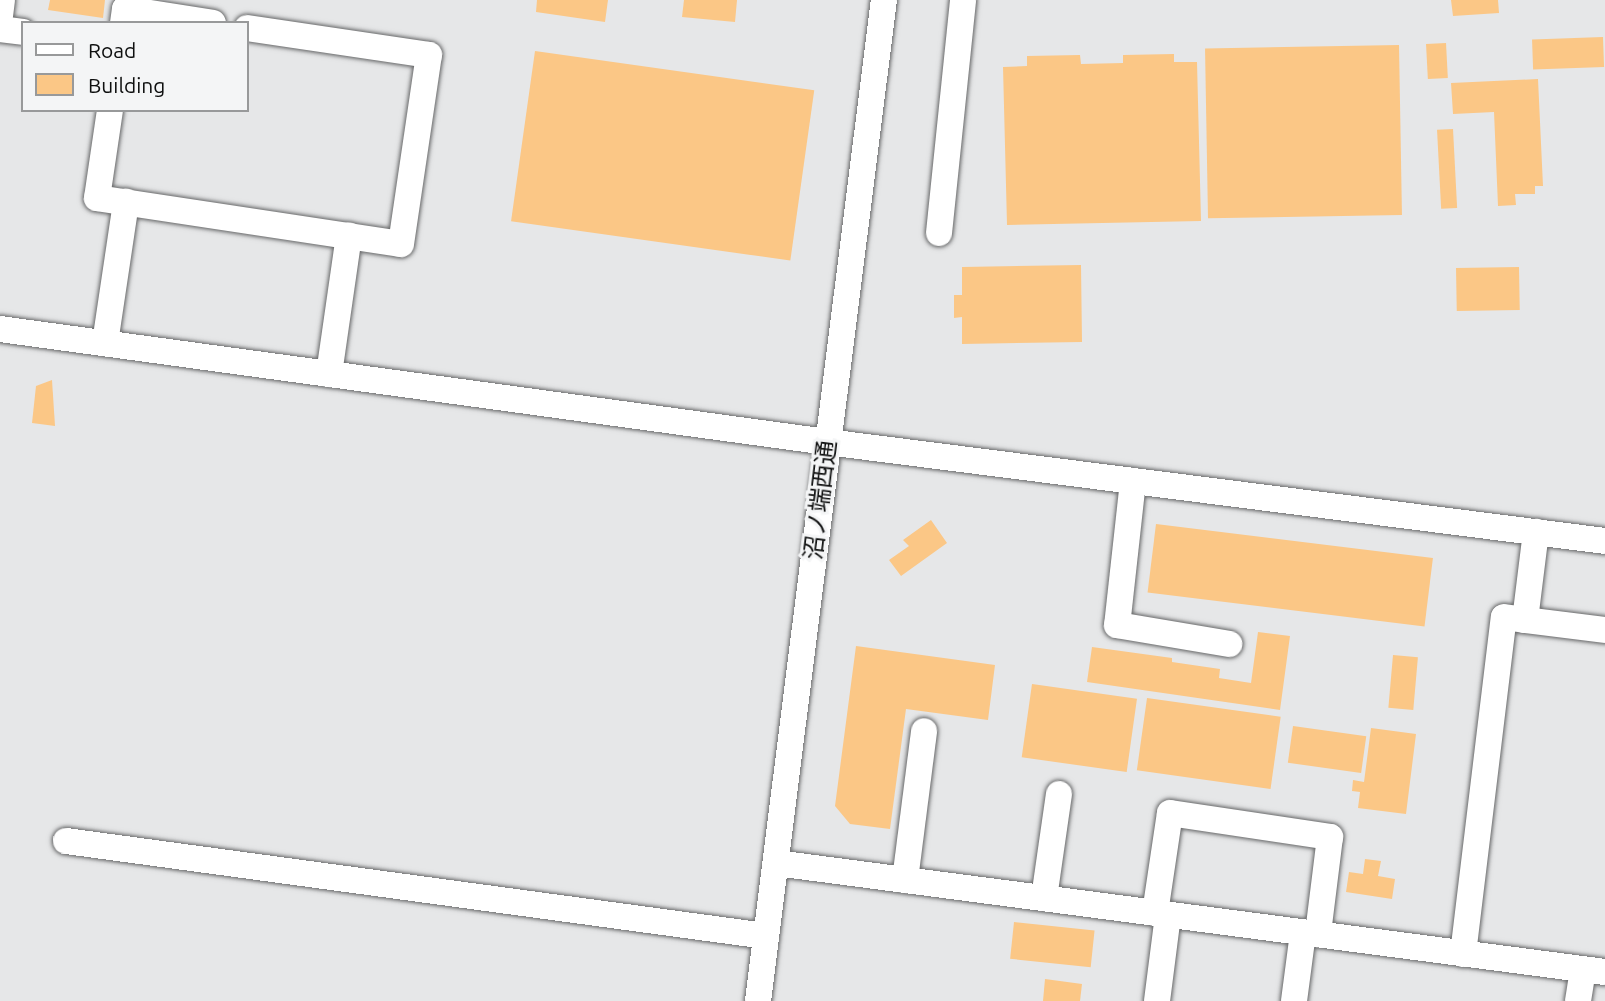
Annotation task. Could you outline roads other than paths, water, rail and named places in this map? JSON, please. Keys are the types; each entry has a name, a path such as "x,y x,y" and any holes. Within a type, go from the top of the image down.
{"street":[{"path":"0,16 2,0"},
{"name":"沼ノ端西通","path":"758,1001 884,0"},
{"path":"939,233 963,0"},
{"path":"125,11 198,21"},
{"path":"110,112 97,198 401,244 429,55 248,28"},
{"path":"0,29 21,32"},
{"path":"105,344 126,202"},
{"path":"329,374 348,236"},
{"path":"1,333 105,344 828,442 1605,541"},
{"path":"1133,481 1117,625 1229,645"},
{"path":"1525,620 1536,532"},
{"path":"1463,954 1504,617 1605,630"},
{"path":"905,880 924,731"},
{"path":"1044,898 1059,794"},
{"path":"1157,1001 1170,813 1330,836 1294,1001"},
{"path":"66,841 766,936"},
{"path":"776,863 1594,971 1577,1001"}]}
